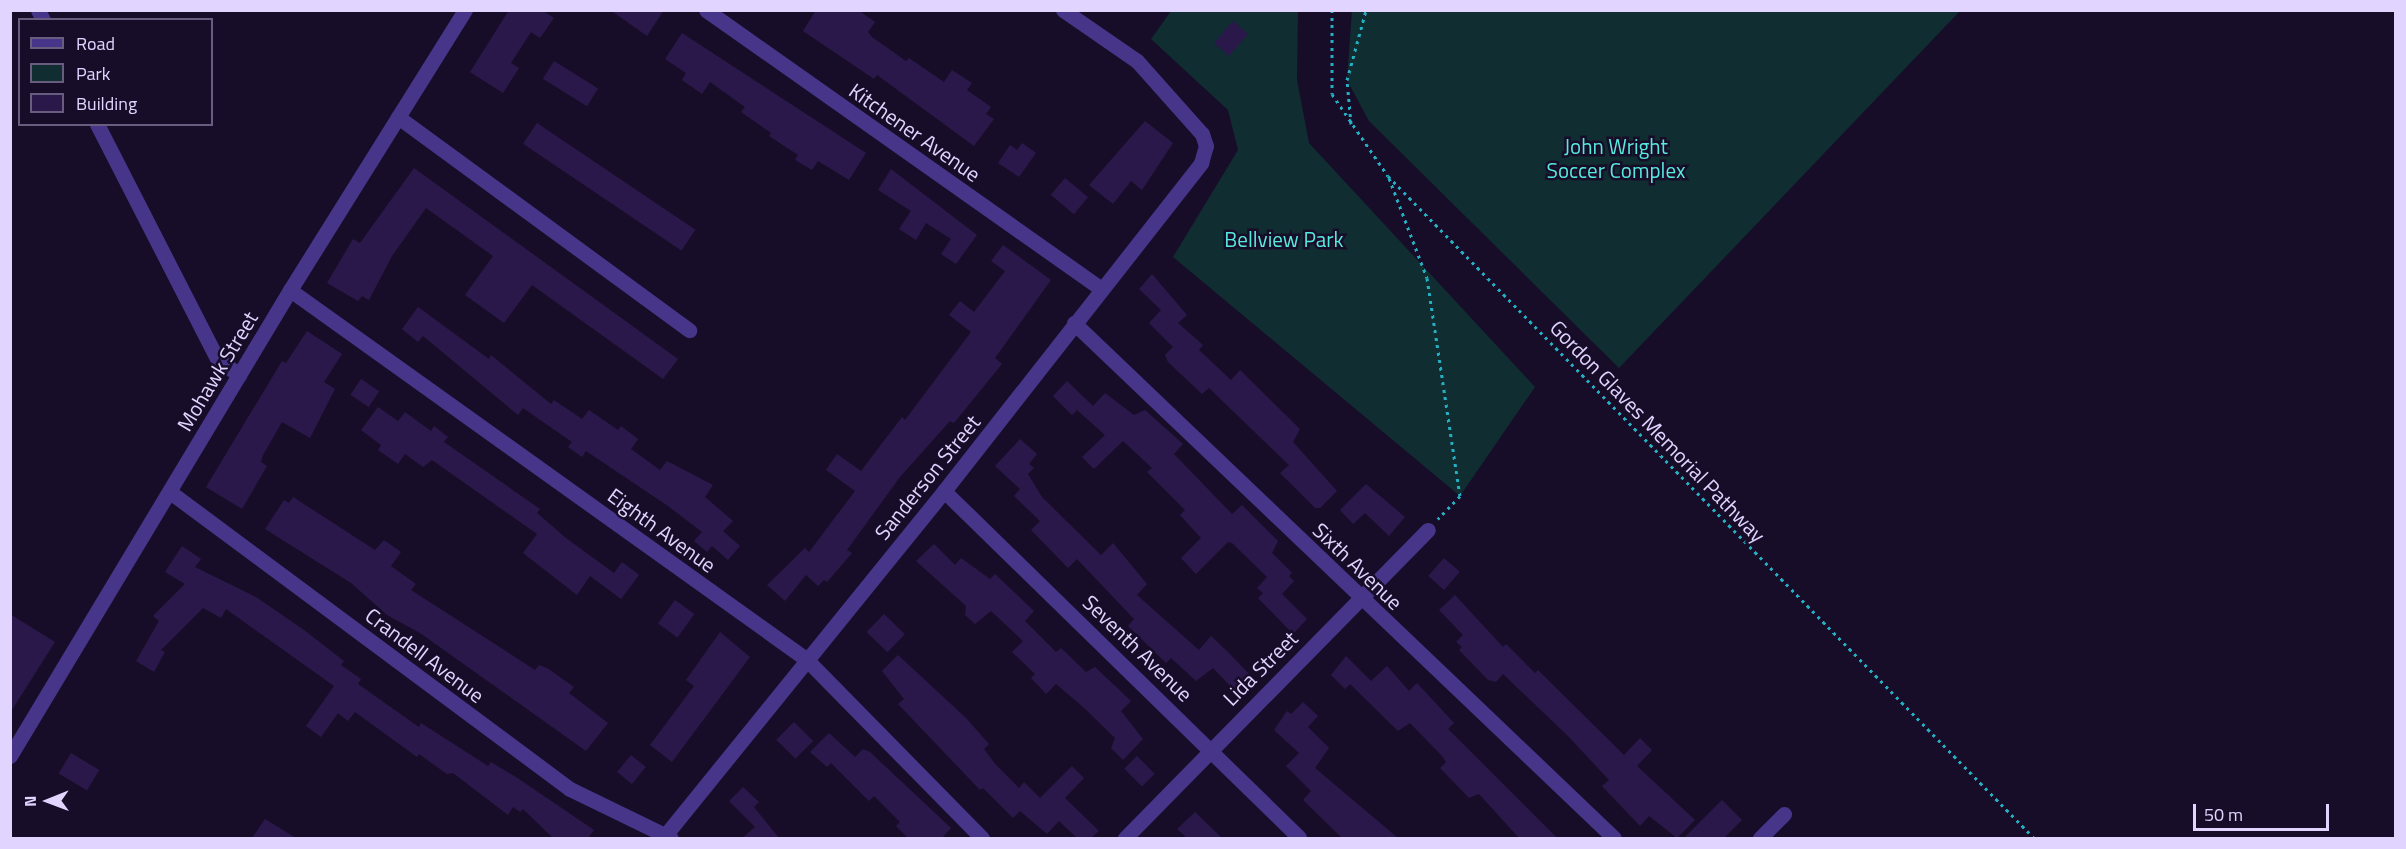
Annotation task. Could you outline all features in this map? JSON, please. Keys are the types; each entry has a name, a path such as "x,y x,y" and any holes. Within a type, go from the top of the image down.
{"street":[{"name":"Mohawk Street","path":"10,756 290,290 465,10"},
{"name":"Kitchener Avenue","path":"706,10 1100,288"},
{"name":"Sanderson Street","path":"667,837 806,659 944,491 1100,288 1201,163 1206,146 1202,134 1137,62 1063,10"},
{"path":"398,117 689,330"},
{"path":"98,126 217,358 239,375"},
{"name":"Eighth Avenue","path":"290,290 806,659 982,838"},
{"name":"Sixth Avenue","path":"1074,322 1614,838"},
{"name":"Seventh Avenue","path":"944,491 1211,748 1299,838"},
{"name":"Crandell Avenue","path":"170,492 570,789 667,837"},
{"name":"Lida Street","path":"1125,838 1211,748 1428,530"},
{"path":"1760,838 1784,814"}],"path":[{"name":"Gordon Glaves Memorial Pathway","path":"1332,10 1332,94 1388,176 2034,838"},
{"path":"1351,125 1347,80 1366,10"},
{"path":"1388,176 1427,278 1460,496 1428,530"}],"green space":[{"name":"John Wright Soccer Complex","path":"1352,10 1960,11 1619,368 1369,121 1347,80"},
{"name":"Bellview Park","path":"1171,11 1298,11 1297,80 1309,143 1535,387 1460,496 1173,257 1238,150 1228,110 1151,39"}],"building":[{"path":"509,10 542,10 554,18 540,38 531,32 511,63 519,68 503,93 470,72"},
{"path":"610,10 664,10 647,36"},
{"path":"816,10 858,10 875,22 868,32 872,37 906,61 909,58 944,82 952,70 972,83 967,90 991,107 986,114 994,119 974,146 877,75 874,79 803,31"},
{"path":"1233,21 1248,34 1229,56 1214,43"},
{"path":"682,33 866,153 849,180 818,161 812,170 795,160 798,155 769,136 771,133 741,112 745,107 710,82 702,94 682,80 686,73 665,59"},
{"path":"554,61 598,89 587,106 543,79"},
{"path":"1145,121 1173,143 1142,190 1131,181 1113,204 1089,185"},
{"path":"537,123 695,230 681,251 523,144"},
{"path":"1022,143 1036,153 1019,177 998,163 1010,145 1017,150"},
{"path":"414,168 678,359 663,379 532,285 504,323 465,295 493,256 426,208 392,256 369,300 362,296 358,301 327,283 353,239 360,243"},
{"path":"891,169 977,235 956,264 941,254 951,239 926,223 916,240 899,229 911,211 878,190"},
{"path":"1065,178 1088,197 1074,214 1051,195"},
{"path":"1003,245 1051,280 995,358 1002,364 954,423 950,421 900,477 847,550 852,553 827,582 824,580 818,586 806,575 785,601 767,585 805,548 809,552 855,491 826,470 837,454 861,471 902,417 905,420 971,332 949,315 960,301 974,312 1005,271 991,261"},
{"path":"1152,274 1187,315 1178,323 1203,345 1199,350 1231,380 1240,370 1300,429 1293,442 1337,491 1320,508 1315,508 1280,473 1289,465 1209,388 1202,394 1168,362 1165,355 1173,347 1149,323 1161,310 1139,289"},
{"path":"418,307 489,359 491,355 551,404 554,400 582,419 589,410 618,430 621,426 638,439 631,449 660,470 667,461 713,485 705,497 733,521 723,531 740,546 728,560 712,546 707,552 694,541 702,532 668,506 586,451 582,457 568,447 572,442 523,408 518,415 423,336 418,342 402,329"},
{"path":"307,331 342,354 324,382 335,389 310,438 282,422 263,455 261,462 267,466 242,509 206,487 282,361 286,363"},
{"path":"361,379 379,391 369,407 350,395"},
{"path":"1067,381 1093,406 1105,393 1134,415 1145,410 1183,444 1174,454 1232,514 1242,505 1278,541 1272,553 1292,573 1289,576 1294,581 1282,594 1307,619 1293,634 1258,598 1263,593 1257,588 1267,577 1232,543 1228,542 1196,574 1181,558 1201,538 1180,515 1185,510 1147,472 1152,468 1123,441 1094,469 1082,457 1105,435 1077,410 1072,415 1053,396"},
{"path":"378,407 398,421 405,412 431,431 434,426 448,437 444,442 540,509 537,513 566,538 614,573 622,562 639,575 621,599 590,576 577,595 523,553 537,534 432,460 423,467 405,454 398,464 378,450 381,445 361,430"},
{"path":"1020,439 1037,454 1029,464 1034,468 1028,474 1042,497 1101,555 1113,543 1147,584 1137,595 1199,650 1211,636 1252,677 1236,692 1213,668 1196,681 1171,658 1166,663 1128,626 1134,619 1077,559 1068,568 1031,530 1040,521 1014,496 1020,489 995,466"},
{"path":"1366,484 1405,517 1389,536 1365,513 1353,524 1340,510"},
{"path":"293,497 375,550 384,540 401,552 391,566 416,584 411,590 535,670 539,665 547,668 574,687 569,693 608,723 586,751 420,633 387,615 351,583 265,529 284,500 289,503"},
{"path":"934,544 955,565 961,558 990,579 995,574 1034,611 1025,621 1056,652 1061,648 1086,672 1095,667 1131,701 1121,711 1143,739 1123,760 1111,748 1115,738 1083,707 1056,684 1046,694 1031,678 1035,674 1012,652 1023,641 991,611 975,624 965,615 966,606 916,561"},
{"path":"182,546 201,559 195,567 256,597 304,630 344,661 341,665 361,679 358,684 419,727 421,723 488,766 491,762 594,830 588,838 553,838 523,809 520,812 513,807 508,815 453,773 447,774 419,754 417,757 355,712 348,721 338,713 321,737 306,726 334,686 226,609 221,618 203,608 161,650 165,652 154,672 136,661 159,621 153,616 185,584 165,572"},
{"path":"1444,558 1460,572 1444,590 1428,576"},
{"path":"1455,595 1503,647 1506,644 1535,673 1538,670 1624,755 1640,738 1652,750 1637,766 1695,820 1677,838 1649,816 1640,826 1602,786 1609,780 1568,736 1503,674 1496,682 1488,680 1459,650 1462,647 1456,642 1463,635 1439,610"},
{"path":"675,600 694,614 677,638 658,623"},
{"path":"10,614 55,642 10,713"},
{"path":"884,614 905,634 887,652 867,632"},
{"path":"720,632 750,657 672,762 650,745 694,686 686,680"},
{"path":"898,655 966,718 989,744 984,749 996,765 1019,788 1024,782 1040,798 1072,766 1084,778 1065,798 1099,831 1091,838 1077,838 1059,821 1047,834 1020,811 1013,818 983,788 980,790 898,704 904,699 882,671"},
{"path":"1346,656 1371,681 1387,666 1409,691 1417,683 1454,723 1448,729 1557,838 1519,838 1479,794 1469,798 1440,768 1446,762 1442,756 1410,723 1398,731 1350,684 1345,689 1331,675"},
{"path":"1303,702 1318,716 1308,727 1329,748 1315,768 1398,838 1342,838 1303,800 1311,791 1286,766 1299,753 1274,730 1287,711 1291,714"},
{"path":"794,722 813,741 795,759 776,740"},
{"path":"829,733 855,757 863,749 870,752 951,828 942,838 908,838 896,826 900,822 874,796 869,801 831,763 827,767 810,752"},
{"path":"71,753 99,770 87,791 59,774"},
{"path":"631,755 646,767 632,784 617,772"},
{"path":"1137,756 1155,774 1142,786 1124,769"},
{"path":"743,787 759,802 754,807 779,838 742,838 755,827 729,801"},
{"path":"1722,800 1742,820 1724,838 1684,838"},
{"path":"1195,812 1222,838 1187,838 1177,829"},
{"path":"265,819 296,838 252,838"}]}
